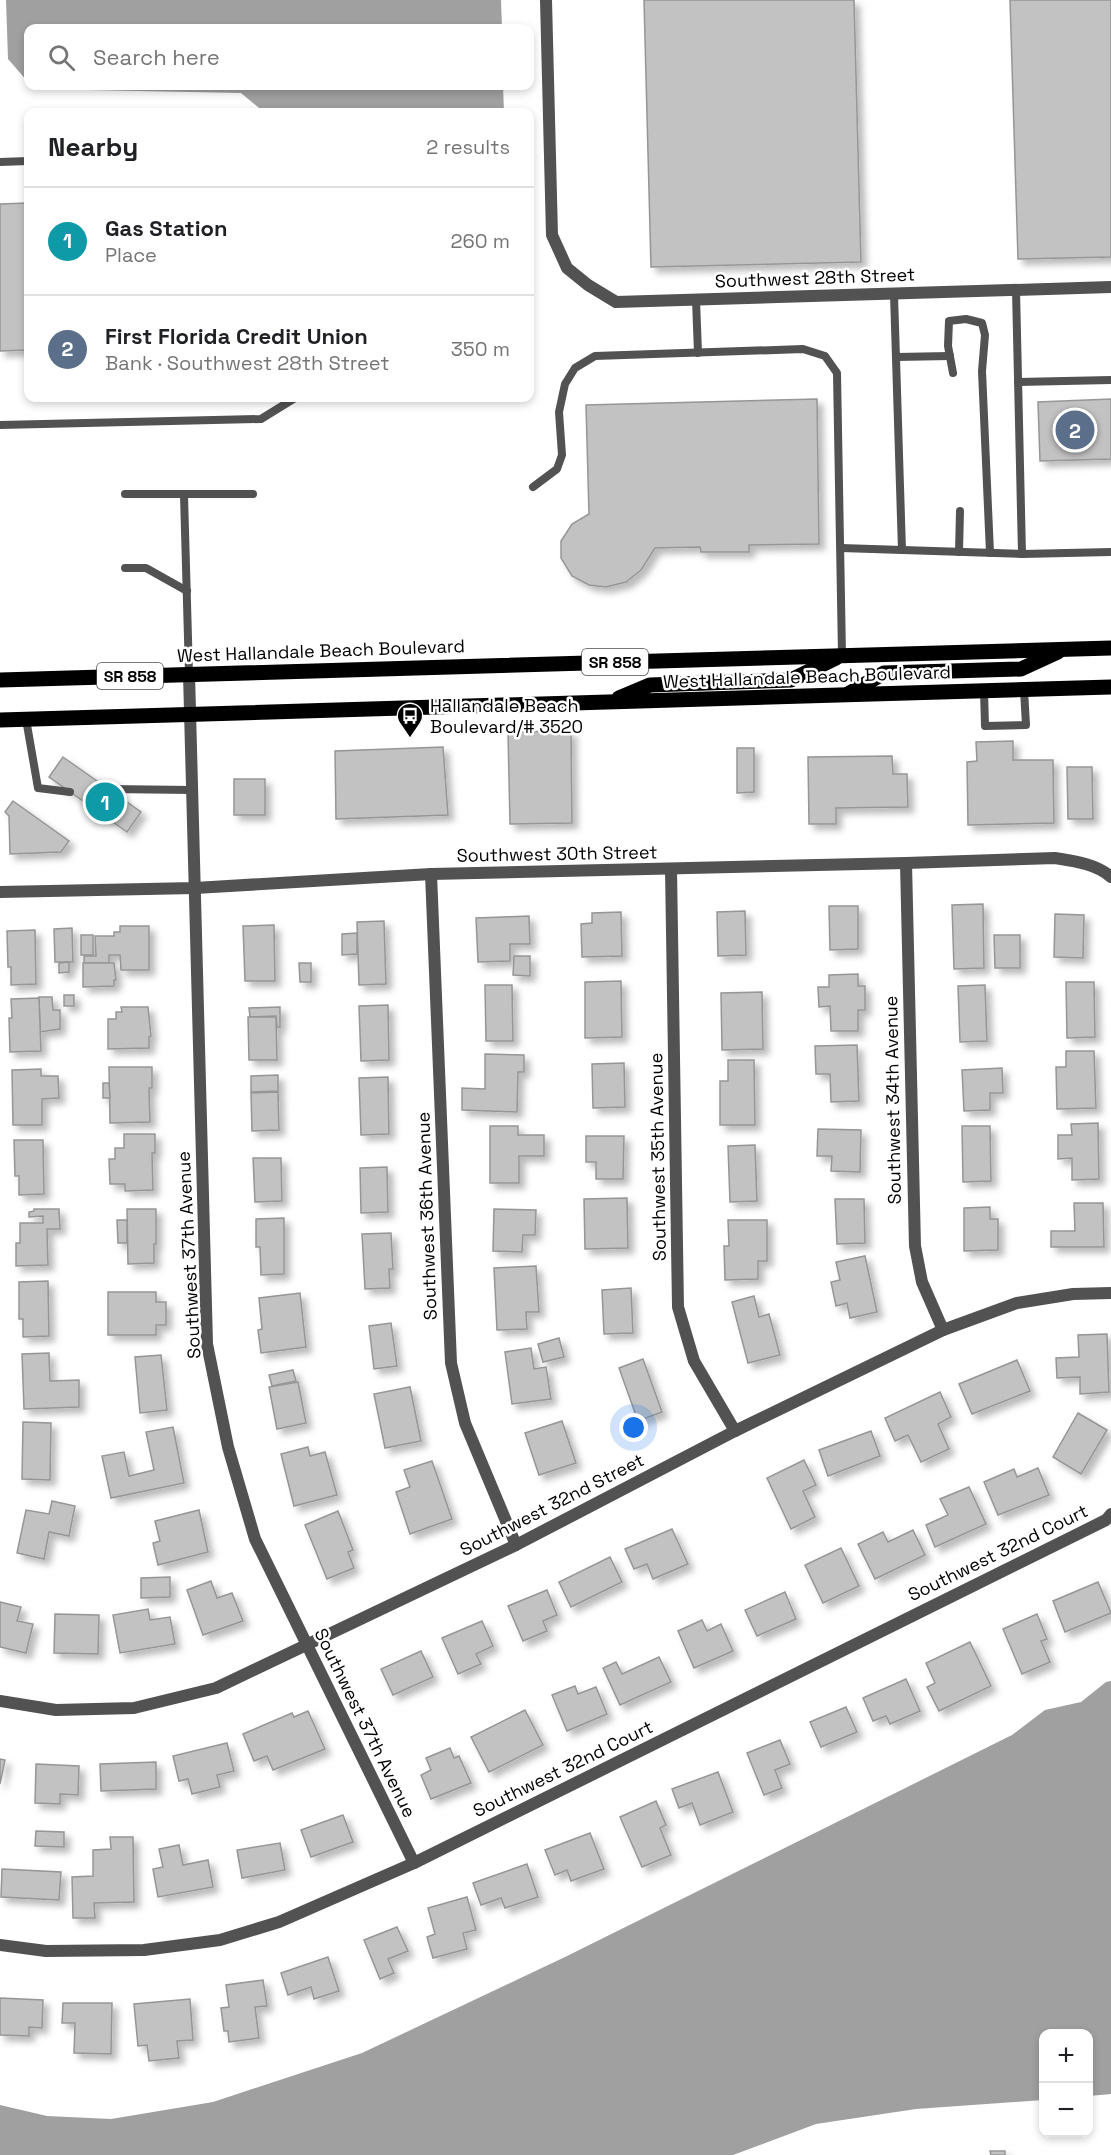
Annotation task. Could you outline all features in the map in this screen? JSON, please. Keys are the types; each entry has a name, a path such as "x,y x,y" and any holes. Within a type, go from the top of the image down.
{"main road":[{"name":"West Hallandale Beach Boulevard","path":"0,680 1111,648"},
{"path":"847,695 884,672 1021,669 1063,649"},
{"path":"611,702 650,685 791,680 842,655"},
{"name":"West Hallandale Beach Boulevard","path":"0,720 1111,687"}],"street":[{"name":"Southwest 28th Street","path":"546,0 552,235 567,268 588,285 616,302 1111,287"},
{"name":"Southwest 37th Avenue","path":"189,674 207,1344 228,1447 255,1539 414,1863"},
{"name":"Southwest 30th Street","path":"0,892 195,888 431,874 1055,858 1096,868 1111,877"},
{"name":"Southwest 34th Avenue","path":"906,863 915,1246 921,1282 943,1330"},
{"name":"Southwest 35th Avenue","path":"671,869 678,1307 694,1361 735,1431"},
{"name":"Southwest 36th Avenue","path":"431,874 451,1363 465,1423 516,1545"},
{"name":"Southwest 32nd Street","path":"0,1701 56,1710 134,1708 216,1688 516,1545 735,1431 943,1330 1017,1303 1073,1294 1111,1293"},
{"name":"Southwest 32nd Court","path":"0,1945 46,1951 144,1950 220,1940 279,1922 414,1863 1106,1520 1111,1514"}],"lane":[{"path":"0,162 24,161"},
{"path":"1016,290 1022,554"},
{"path":"894,294 902,550"},
{"path":"696,300 699,352"},
{"path":"953,373 948,346 949,321 966,319 982,323 985,335 982,371 990,553"},
{"path":"533,487 557,469 562,455 559,412 565,384 575,368 595,356 804,349 825,356 837,373 842,655"},
{"path":"896,357 950,356"},
{"path":"1018,382 1111,380"},
{"path":"0,425 261,419 289,402"},
{"path":"125,495 253,494"},
{"path":"183,495 189,674"},
{"path":"959,552 960,511"},
{"path":"841,548 1022,554 1111,552"},
{"path":"124,568 146,568 187,591"},
{"path":"984,691 985,726 1005,726 1026,725 1024,690"},
{"path":"26,719 38,788 70,792"},
{"path":"108,789 192,790"}],"shaded area":[{"path":"6,0 501,0 502,24 24,24 24,77 8,59"},
{"path":"87,90 503,90 504,108 259,108 241,93"},
{"path":"1111,1681 1111,2094 1093,2096 1093,2029 1039,2029 1039,2100 916,2109 816,2124 733,2155 0,2155 0,2105 47,2116 111,2119 213,2102 362,2053 565,1957 1012,1735 1045,1710 1081,1702 1106,1682"}],"building":[{"path":"644,0 854,0 861,262 651,267"},
{"path":"1010,0 1111,0 1111,257 1018,259"},
{"path":"24,203 24,350 0,351 0,204"},
{"path":"817,399 819,544 749,545 749,552 701,552 700,547 655,548 641,570 626,582 606,587 589,585 572,576 561,558 561,541 572,524 589,514 586,405"},
{"path":"1111,399 1111,459 1040,461 1038,402"},
{"path":"571,731 572,823 510,824 508,732"},
{"path":"1013,741 1013,760 1053,760 1054,823 968,825 967,762 977,761 976,742"},
{"path":"443,747 448,815 336,819 335,751"},
{"path":"737,748 754,748 754,792 737,793"},
{"path":"892,756 893,774 907,774 908,807 836,808 836,824 809,824 808,757"},
{"path":"63,757 141,812 127,832 49,777"},
{"path":"1067,767 1092,767 1093,819 1068,819"},
{"path":"234,779 265,779 265,815 234,815"},
{"path":"13,801 69,841 61,852 10,854 9,816 5,812"},
{"path":"983,904 984,968 954,969 952,905"},
{"path":"829,906 858,906 858,949 830,950"},
{"path":"745,911 746,955 718,956 717,912"},
{"path":"621,912 622,956 582,957 581,924 592,923 592,913"},
{"path":"1055,914 1084,915 1083,958 1054,957"},
{"path":"529,916 530,944 510,944 510,961 478,962 476,918"},
{"path":"384,921 386,984 359,985 357,922"},
{"path":"274,925 275,981 245,981 243,926"},
{"path":"120,926 149,926 149,970 121,970 120,955 109,955 109,963 84,963 84,956 96,956 95,936 114,936 114,932 120,932"},
{"path":"72,928 73,962 55,962 54,929"},
{"path":"35,930 36,984 11,985 7,931"},
{"path":"357,933 357,954 342,955 342,934"},
{"path":"81,935 93,935 93,955 81,955"},
{"path":"994,935 1020,935 1020,968 995,968"},
{"path":"514,956 530,956 530,976 513,975"},
{"path":"69,962 69,972 59,973 59,963"},
{"path":"83,963 114,963 116,980 114,980 114,986 83,987"},
{"path":"299,963 311,963 311,982 300,982"},
{"path":"858,974 858,986 865,986 865,1010 858,1010 858,1031 831,1031 830,1006 819,1007 818,987 829,987 829,975"},
{"path":"621,981 622,1037 585,1038 585,982"},
{"path":"1066,982 1094,982 1095,1037 1067,1038"},
{"path":"485,985 512,985 513,1041 486,1041"},
{"path":"985,985 987,1041 960,1042 958,986"},
{"path":"762,992 763,1049 722,1050 721,993"},
{"path":"64,995 74,995 74,1006 64,1006"},
{"path":"39,997 52,997 53,1010 60,1010 60,1029 40,1032"},
{"path":"39,998 41,1051 10,1052 11,999"},
{"path":"388,1005 389,1060 361,1061 359,1006"},
{"path":"121,1007 148,1007 151,1036 149,1037 149,1048 108,1049 108,1019 116,1019 116,1012 122,1012"},
{"path":"280,1007 280,1027 277,1027 276,1016 250,1017 249,1008"},
{"path":"248,1017 276,1017 277,1060 249,1060"},
{"path":"857,1045 859,1101 831,1102 830,1074 816,1074 815,1046"},
{"path":"1066,1051 1094,1051 1096,1108 1057,1109 1056,1067 1066,1067"},
{"path":"485,1054 524,1055 524,1072 518,1072 517,1112 462,1110 462,1088 485,1089"},
{"path":"728,1060 754,1060 755,1125 720,1125 720,1081 728,1081"},
{"path":"624,1063 625,1107 593,1108 592,1064"},
{"path":"109,1067 152,1067 152,1088 149,1088 150,1122 110,1123"},
{"path":"1002,1068 1003,1093 990,1093 990,1110 964,1111 962,1070"},
{"path":"41,1069 41,1076 58,1076 59,1098 42,1099 42,1125 13,1125 12,1070"},
{"path":"278,1075 278,1091 251,1092 251,1076"},
{"path":"388,1077 389,1134 361,1135 359,1078"},
{"path":"103,1083 109,1083 110,1098 103,1098"},
{"path":"278,1092 279,1130 252,1131 251,1093"},
{"path":"1098,1123 1099,1179 1072,1180 1072,1158 1058,1159 1058,1135 1072,1135 1071,1124"},
{"path":"490,1126 518,1126 518,1135 544,1135 544,1156 519,1156 519,1183 490,1183"},
{"path":"962,1126 990,1126 991,1181 963,1182"},
{"path":"818,1129 861,1130 860,1172 831,1171 832,1156 817,1156"},
{"path":"124,1134 155,1134 155,1153 152,1153 153,1190 125,1191 125,1184 110,1184 109,1159 115,1159 115,1148 124,1148"},
{"path":"586,1136 624,1136 623,1179 596,1179 596,1162 586,1162"},
{"path":"14,1140 43,1140 44,1194 19,1195 19,1176 15,1176"},
{"path":"755,1145 757,1201 730,1202 728,1146"},
{"path":"253,1158 281,1158 282,1201 255,1202"},
{"path":"387,1167 388,1212 361,1213 360,1168"},
{"path":"627,1198 628,1248 585,1249 584,1199"},
{"path":"835,1199 864,1199 865,1243 837,1244"},
{"path":"1074,1203 1103,1203 1104,1247 1051,1247 1051,1231 1075,1231"},
{"path":"990,1207 990,1219 998,1219 998,1250 964,1251 964,1208"},
{"path":"34,1209 59,1209 60,1229 47,1229 48,1265 16,1266 16,1243 20,1243 20,1223 43,1223 43,1216 29,1217 29,1212"},
{"path":"127,1209 156,1209 154,1263 128,1264"},
{"path":"494,1209 536,1210 535,1235 523,1235 522,1252 493,1251"},
{"path":"284,1218 284,1274 261,1275 260,1247 256,1247 256,1219"},
{"path":"117,1220 127,1220 127,1243 118,1243"},
{"path":"728,1220 767,1220 767,1261 758,1261 758,1279 725,1280 724,1246 729,1246"},
{"path":"391,1233 393,1269 389,1269 390,1288 365,1289 362,1234"},
{"path":"865,1256 877,1312 850,1318 847,1303 836,1306 831,1282 840,1280 836,1262"},
{"path":"536,1266 539,1312 526,1312 527,1329 497,1330 494,1268"},
{"path":"48,1281 49,1336 23,1337 23,1319 19,1319 19,1282"},
{"path":"631,1288 633,1333 604,1334 602,1290"},
{"path":"108,1292 156,1292 156,1302 166,1302 166,1325 156,1325 156,1335 108,1335"},
{"path":"300,1293 306,1347 261,1353 258,1330 262,1329 259,1298"},
{"path":"754,1296 759,1317 769,1314 780,1355 748,1363 732,1302"},
{"path":"391,1323 397,1366 374,1369 369,1326"},
{"path":"1107,1334 1109,1392 1080,1394 1080,1377 1057,1378 1056,1358 1079,1357 1078,1335"},
{"path":"559,1338 564,1357 543,1362 538,1344"},
{"path":"531,1348 534,1369 546,1367 551,1399 512,1404 505,1352"},
{"path":"49,1353 50,1381 79,1380 79,1407 24,1409 22,1354"},
{"path":"161,1355 167,1410 140,1413 135,1357"},
{"path":"643,1359 662,1412 638,1421 619,1368"},
{"path":"1017,1360 1030,1391 972,1414 959,1384"},
{"path":"293,1370 296,1381 272,1386 269,1375"},
{"path":"298,1382 306,1423 277,1429 269,1387"},
{"path":"410,1387 421,1441 385,1448 374,1394"},
{"path":"940,1392 951,1417 938,1424 949,1449 921,1462 908,1435 895,1441 885,1418"},
{"path":"1078,1413 1107,1430 1081,1474 1053,1457"},
{"path":"562,1421 576,1463 539,1475 525,1433"},
{"path":"23,1422 51,1423 50,1480 22,1479"},
{"path":"173,1427 184,1483 111,1498 102,1456 124,1452 129,1476 154,1470 146,1432"},
{"path":"871,1431 880,1456 828,1476 819,1450"},
{"path":"308,1447 310,1456 325,1452 337,1495 294,1506 281,1454"},
{"path":"804,1460 816,1485 803,1491 815,1517 791,1529 767,1478"},
{"path":"432,1461 452,1519 410,1534 396,1492 410,1487 404,1470"},
{"path":"1038,1468 1049,1495 998,1515 984,1482 1014,1469 1017,1477"},
{"path":"969,1487 986,1524 935,1547 926,1525 948,1515 940,1499"},
{"path":"52,1501 75,1506 69,1536 49,1532 44,1559 17,1553 26,1510 49,1514"},
{"path":"199,1510 208,1552 158,1565 153,1543 160,1541 155,1521"},
{"path":"338,1511 353,1550 348,1552 354,1568 327,1579 305,1525"},
{"path":"672,1529 688,1564 653,1579 647,1564 634,1569 625,1549"},
{"path":"913,1530 925,1555 875,1579 858,1544 883,1532 888,1542"},
{"path":"841,1548 859,1586 823,1603 805,1565"},
{"path":"610,1557 622,1582 571,1607 559,1582"},
{"path":"170,1577 170,1597 141,1598 141,1578"},
{"path":"211,1581 217,1598 232,1593 243,1621 203,1635 187,1590"},
{"path":"1098,1582 1111,1613 1065,1632 1053,1601"},
{"path":"547,1590 557,1615 543,1621 547,1631 523,1641 508,1606"},
{"path":"785,1592 796,1619 757,1636 745,1610"},
{"path":"0,1602 21,1607 17,1621 33,1624 26,1653 0,1647"},
{"path":"148,1609 150,1620 170,1617 175,1644 120,1653 113,1615"},
{"path":"55,1614 99,1615 98,1654 54,1653"},
{"path":"1037,1614 1047,1639 1041,1641 1050,1662 1022,1674 1003,1629"},
{"path":"702,1620 707,1631 721,1624 733,1651 694,1668 678,1631"},
{"path":"482,1621 493,1646 476,1654 481,1664 458,1674 442,1638"},
{"path":"970,1642 991,1686 939,1711 927,1687 935,1683 926,1663"},
{"path":"421,1651 433,1677 393,1695 381,1669"},
{"path":"659,1657 671,1682 620,1705 603,1668 616,1662 622,1674"},
{"path":"906,1679 920,1711 890,1724 886,1716 873,1721 863,1698"},
{"path":"575,1686 578,1694 596,1687 607,1714 567,1731 552,1695"},
{"path":"846,1707 857,1732 821,1747 810,1722"},
{"path":"525,1710 543,1745 489,1772 471,1737"},
{"path":"308,1711 325,1749 273,1770 267,1756 254,1761 243,1734 292,1713 294,1717"},
{"path":"780,1740 790,1764 775,1770 782,1788 764,1795 747,1753"},
{"path":"227,1743 234,1771 217,1775 220,1787 192,1794 188,1779 179,1781 173,1756"},
{"path":"450,1748 454,1758 459,1756 471,1783 431,1799 421,1775 431,1770 426,1758"},
{"path":"0,1759 5,1760 0,1784"},
{"path":"156,1762 156,1789 101,1791 100,1764"},
{"path":"36,1764 79,1766 78,1795 60,1794 60,1804 35,1803"},
{"path":"718,1772 733,1812 700,1825 692,1803 679,1808 672,1789"},
{"path":"656,1801 666,1825 660,1828 671,1855 642,1867 620,1817"},
{"path":"343,1815 353,1842 311,1857 301,1830"},
{"path":"36,1831 64,1832 64,1847 35,1846"},
{"path":"590,1833 604,1869 571,1881 567,1870 555,1875 545,1850"},
{"path":"110,1837 133,1837 134,1902 94,1903 95,1918 73,1918 72,1877 93,1876 93,1850 111,1849"},
{"path":"280,1843 285,1870 242,1878 237,1850"},
{"path":"179,1845 183,1865 208,1860 213,1887 158,1897 153,1869 163,1867 159,1849"},
{"path":"527,1864 538,1897 505,1908 501,1898 481,1905 473,1883"},
{"path":"2,1869 61,1872 59,1900 1,1897"},
{"path":"467,1897 476,1930 463,1933 467,1949 433,1958 427,1937 435,1934 428,1908"},
{"path":"397,1927 408,1951 388,1959 394,1973 380,1979 364,1940"},
{"path":"328,1957 339,1991 314,1999 311,1987 288,1995 281,1973"},
{"path":"263,1980 267,2006 255,2007 259,2038 229,2042 228,2031 224,2031 221,2008 229,2007 226,1985"},
{"path":"0,1998 43,2000 42,2028 29,2027 29,2036 0,2035"},
{"path":"190,1999 193,2040 177,2041 179,2058 149,2061 147,2045 138,2046 134,2004"},
{"path":"63,2003 112,2003 111,2054 74,2053 75,2023 62,2023"},
{"path":"990,2151 1005,2151 1005,2155 991,2155"}],"place":[{"name":"First Florida Credit Union","path":"1075,430"},
{"name":"Hallandale Beach Boulevard/# 3520","path":"410,739"},
{"name":"Gas Station","path":"105,802"}]}
